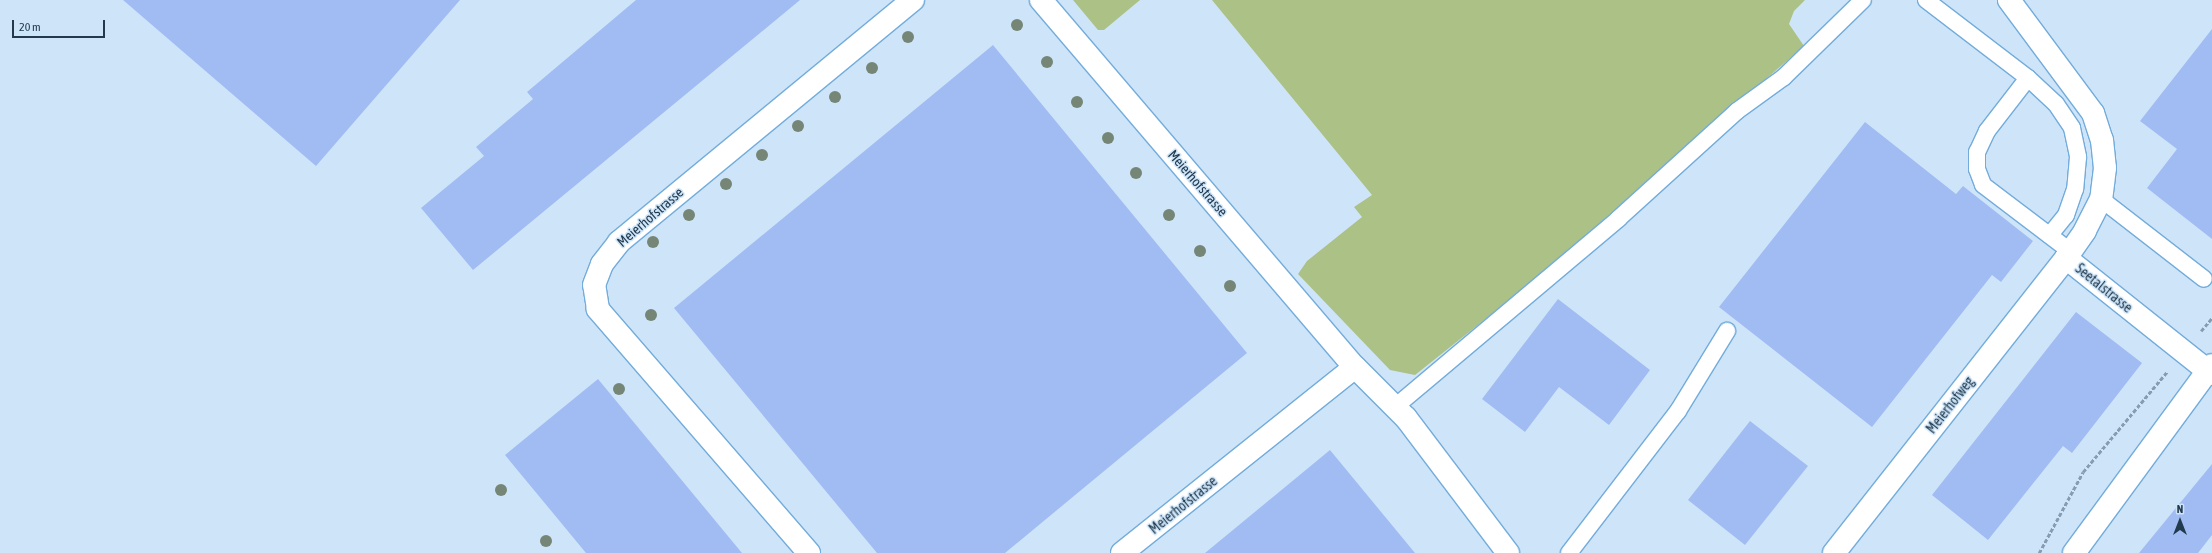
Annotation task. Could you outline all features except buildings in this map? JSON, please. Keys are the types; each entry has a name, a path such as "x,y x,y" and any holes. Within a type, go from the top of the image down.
{"street":[{"name":"Meierhofstrasse","path":"809,553 598,309 594,285 602,264 619,242 913,0"},
{"name":"Meierhofstrasse","path":"1041,0 1355,367 1395,407 1508,553"},
{"name":"Seetalstrasse","path":"2009,0 2093,113 2102,140 2105,168 2101,199 2085,231 2068,254 2184,352 2210,370 2074,553"},
{"name":"Meierhofweg","path":"1834,553 2068,254"},
{"name":"Meierhofstrasse","path":"1122,553 1355,367"}],"lane":[{"path":"1395,407 1618,219 1737,111 1784,76 1863,0"},
{"path":"1926,0 2028,78 2056,104 2072,128 2078,157 2075,189 2066,215 2050,235"},
{"path":"2028,78 1987,131 1977,152 1977,169 1983,185 2050,235 2068,254"},
{"path":"2101,199 2204,279"},
{"path":"1569,553 1678,411 1727,331"}],"path":[{"path":"2040,553 2083,472 2212,318"}],"green space":[{"path":"1073,0 1140,0 1104,30 1098,30"},
{"path":"1212,0 1805,0 1794,11 1789,24 1804,46 1527,286 1415,375 1390,370 1298,274 1307,261 1362,217 1354,207 1372,195"}]}
